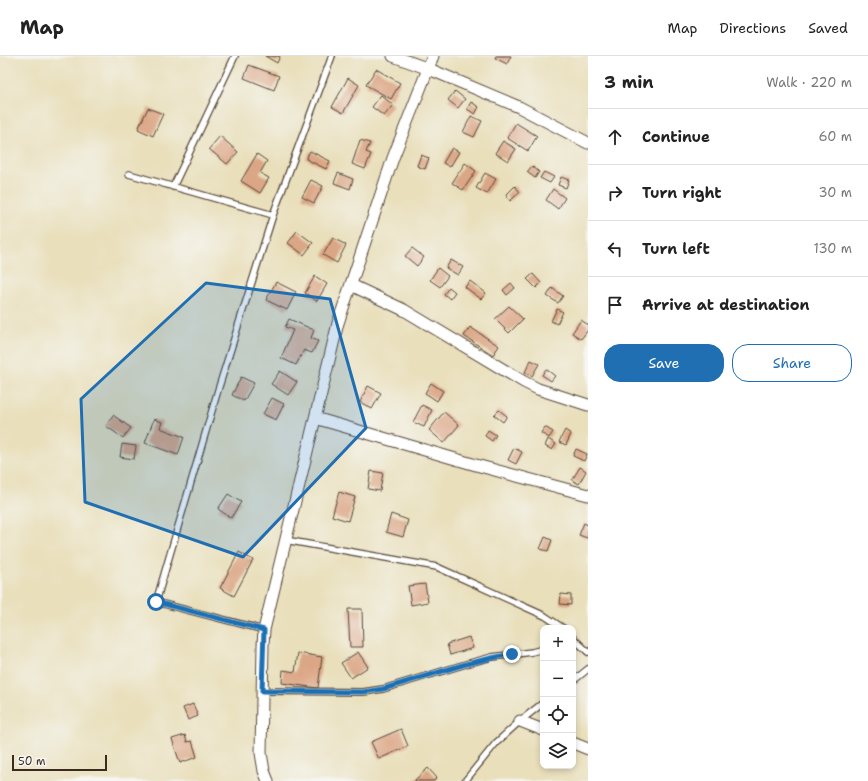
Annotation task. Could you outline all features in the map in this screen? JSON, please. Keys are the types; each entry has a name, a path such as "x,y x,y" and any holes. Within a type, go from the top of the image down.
{"street":[{"path":"393,56 429,69 519,107 588,143"},
{"path":"268,781 264,771 261,753 264,630 338,323 394,158 433,56"},
{"path":"351,286 404,310 524,382 538,389 588,405"},
{"path":"315,418 588,495"},
{"path":"520,721 540,729"},
{"path":"576,744 588,749"}],"lane":[{"path":"173,187 235,56"},
{"path":"264,630 156,602 218,390 273,214 332,56"},
{"path":"129,174 273,214"},
{"path":"286,540 437,567 545,616 558,625"},
{"path":"576,642 588,652"},
{"path":"262,691 363,692 383,689 485,659 540,650"},
{"path":"576,679 588,669"},
{"path":"465,781 496,743 520,721 540,706"}],"highlighted area":[{"path":"206,283 330,299 366,428 243,557 85,502 81,399"}],"building":[{"path":"265,56 280,56 277,63"},
{"path":"496,56 511,56 507,64 495,58"},
{"path":"249,65 279,76 274,90 244,78"},
{"path":"376,69 400,83 391,99 366,85"},
{"path":"348,78 359,85 343,113 332,107"},
{"path":"455,91 465,99 458,108 448,100"},
{"path":"381,95 393,105 384,116 372,107"},
{"path":"471,102 479,107 475,114 467,109"},
{"path":"148,108 163,114 153,136 138,129"},
{"path":"471,116 482,121 474,137 463,132"},
{"path":"516,123 537,136 528,151 507,138"},
{"path":"220,136 238,152 227,164 209,149"},
{"path":"360,140 370,143 366,152 371,154 365,169 352,164"},
{"path":"503,141 516,149 508,161 495,153"},
{"path":"452,148 459,152 450,167 443,163"},
{"path":"310,151 330,161 326,169 306,159"},
{"path":"257,154 267,161 260,173 269,178 260,193 241,181"},
{"path":"421,155 429,158 425,169 417,166"},
{"path":"465,163 476,171 463,190 452,183"},
{"path":"532,166 539,172 535,178 527,172"},
{"path":"544,172 554,177 550,183 540,178"},
{"path":"338,173 353,179 350,189 334,183"},
{"path":"485,173 496,179 487,194 476,188"},
{"path":"561,177 569,180 566,188 558,185"},
{"path":"311,180 323,186 314,203 302,197"},
{"path":"515,186 520,192 510,201 506,195"},
{"path":"553,189 565,198 558,209 546,200"},
{"path":"297,231 313,243 304,255 288,243"},
{"path":"333,238 346,245 337,263 323,255"},
{"path":"412,248 424,257 417,266 405,256"},
{"path":"451,260 463,267 458,275 446,268"},
{"path":"438,268 448,276 440,287 430,280"},
{"path":"533,274 541,283 536,288 527,279"},
{"path":"315,276 327,284 317,301 305,293"},
{"path":"470,281 486,293 481,299 465,287"},
{"path":"276,282 296,292 287,310 266,300"},
{"path":"511,283 515,288 507,295 503,290"},
{"path":"449,287 455,292 450,299 444,294"},
{"path":"552,288 563,296 558,303 547,296"},
{"path":"509,306 523,319 509,333 495,319"},
{"path":"557,309 563,312 557,324 551,321"},
{"path":"289,319 314,330 311,338 318,341 312,353 304,350 296,365 281,358 293,330 285,327"},
{"path":"581,320 588,325 588,330 581,339 572,333"},
{"path":"470,327 499,346 493,355 464,336"},
{"path":"531,360 539,364 532,376 525,372"},
{"path":"546,369 555,376 551,381 542,375"},
{"path":"280,371 297,382 288,395 271,384"},
{"path":"241,377 254,383 244,401 232,395"},
{"path":"431,383 443,391 437,401 425,393"},
{"path":"368,386 381,393 372,409 360,402"},
{"path":"272,398 284,404 276,420 263,414"},
{"path":"422,405 432,410 424,427 413,422"},
{"path":"499,410 507,416 503,422 494,415"},
{"path":"444,412 459,425 444,443 429,430"},
{"path":"113,415 131,428 123,438 106,426"},
{"path":"154,419 162,422 160,428 184,437 178,455 145,443"},
{"path":"545,427 553,432 549,438 541,433"},
{"path":"488,430 496,435 492,441 485,436"},
{"path":"565,430 571,434 566,445 559,442"},
{"path":"548,439 556,444 552,450 545,446"},
{"path":"122,444 136,446 134,459 120,457"},
{"path":"514,448 522,452 516,464 508,460"},
{"path":"576,449 587,454 584,461 573,456"},
{"path":"580,467 586,471 579,484 572,480"},
{"path":"371,471 383,473 380,491 368,489"},
{"path":"339,492 355,497 348,521 332,516"},
{"path":"228,494 241,502 231,518 218,509"},
{"path":"391,514 408,520 403,537 386,532"},
{"path":"584,523 588,525 587,538 579,535"},
{"path":"545,537 552,540 548,551 540,549"},
{"path":"239,552 253,560 234,596 220,588"},
{"path":"425,584 428,602 411,605 408,586"},
{"path":"561,594 571,595 571,605 560,604"},
{"path":"348,609 362,609 363,647 350,647"},
{"path":"469,637 473,648 450,655 447,644"},
{"path":"358,652 368,667 351,678 341,663"},
{"path":"298,653 322,657 318,688 282,683 283,670 295,672"},
{"path":"193,704 198,716 188,720 183,708"},
{"path":"401,729 408,746 379,759 371,742"},
{"path":"185,735 187,742 192,741 197,757 180,763 172,739"},
{"path":"428,768 437,778 434,781 415,781 415,780"}],"route":[{"path":"156,602 264,630 262,691 363,692 383,689 466,664 512,654"}]}
